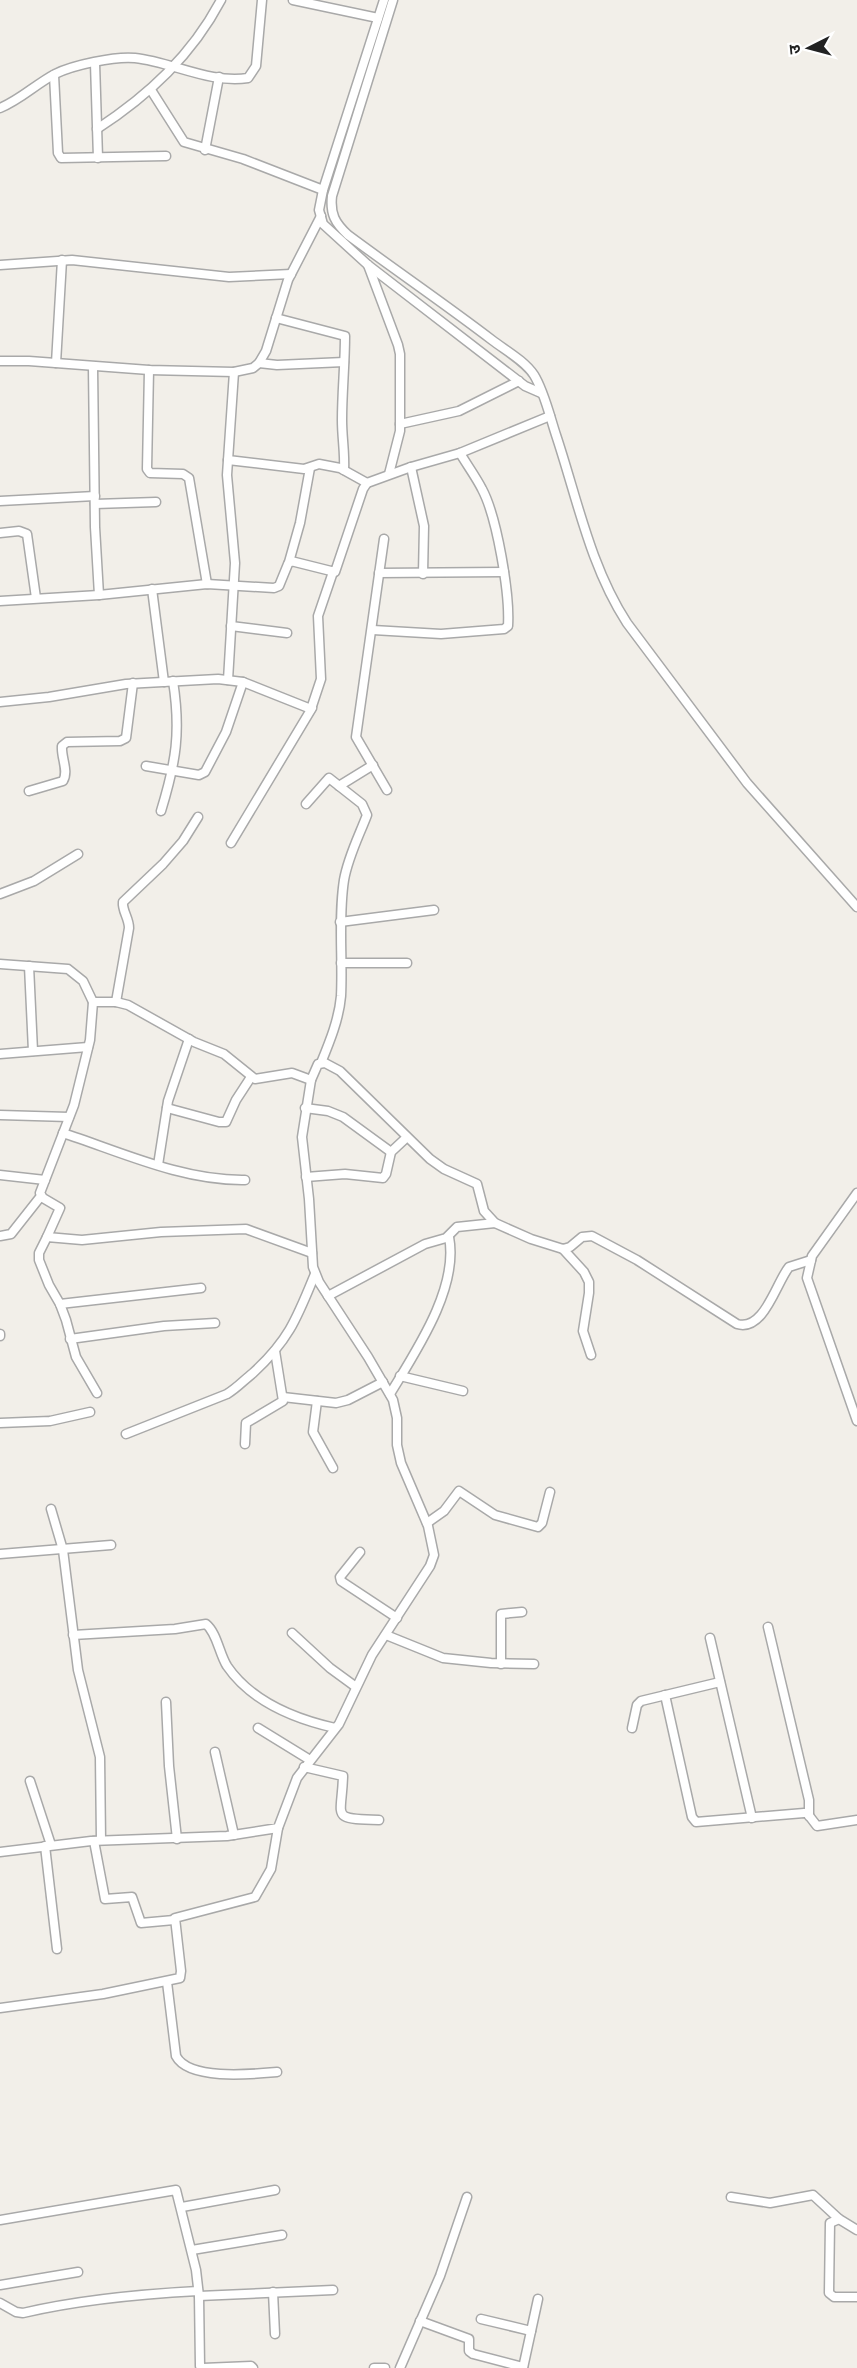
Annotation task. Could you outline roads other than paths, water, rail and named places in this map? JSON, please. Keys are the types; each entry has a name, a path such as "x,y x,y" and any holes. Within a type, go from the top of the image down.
{"street":[{"path":"97,129 126,110 174,68 204,30 221,0"},
{"path":"0,108 54,75 95,63 135,58 219,77 248,78 254,70 262,0"},
{"path":"293,0 378,18"},
{"path":"0,361 148,370 234,372 253,368 259,363 266,351 291,274 319,216 323,190 384,0"},
{"path":"393,0 332,196 332,211 338,225 348,235 525,365 534,375 550,416 599,572 612,600 747,783 857,907"},
{"path":"95,63 98,158"},
{"path":"54,75 59,156 66,159 166,156"},
{"path":"205,150 219,77"},
{"path":"151,90 180,139 191,146 243,159 323,190"},
{"path":"319,216 332,211"},
{"path":"319,216 323,224 368,265 519,381 541,393"},
{"path":"0,265 62,260 93,261 229,277 291,274"},
{"path":"56,363 62,260"},
{"path":"368,265 398,345 400,424 389,474"},
{"path":"276,318 345,335 342,420 342,444 346,450 344,470"},
{"path":"259,363 276,365 344,362"},
{"path":"93,367 99,595"},
{"path":"148,370 147,469 150,473 183,474 189,478 207,584"},
{"path":"228,680 234,548 227,494 234,372"},
{"path":"400,424 459,411 519,381"},
{"path":"231,843 312,708 321,679 318,616 333,572 337,570 363,489 367,483 389,474 460,453 550,416"},
{"path":"373,630 441,634 504,629 509,624 504,572 491,510 482,489 460,453"},
{"path":"228,460 300,469 319,464 344,470 367,483"},
{"path":"411,467 424,526 423,574"},
{"path":"0,601 99,595 207,584 278,588 289,562 300,524 310,468"},
{"path":"0,501 156,502"},
{"path":"0,533 19,531 27,534 36,598"},
{"path":"384,539 373,630 356,737 387,790"},
{"path":"289,562 333,572"},
{"path":"379,573 504,572"},
{"path":"152,589 178,722 173,771 161,811"},
{"path":"231,627 287,633"},
{"path":"0,702 133,683 228,680 243,682 312,708"},
{"path":"146,766 199,775 205,772 226,732 243,682"},
{"path":"29,791 63,782 66,775 62,746 67,742 120,741 126,738 133,683"},
{"path":"339,786 374,765"},
{"path":"51,1509 63,1550 73,1635 86,1705 100,1756 98,1841 105,1899 132,1897 141,1923 174,1920 177,1917 255,1898 271,1869 278,1828 290,1793 307,1763 335,1728 386,1635 433,1559 434,1550 427,1523 401,1463 396,1409 390,1394 315,1274 302,1137 305,1108 311,1080 315,1068 321,1063 334,1028 340,1002 340,922 346,871 367,814 362,804 328,778 306,804"},
{"path":"116,1002 129,928 123,902 163,864 183,841 198,817"},
{"path":"0,894 34,881 78,854"},
{"path":"340,922 434,910"},
{"path":"341,963 407,963"},
{"path":"0,964 68,969 83,981 93,1002 88,1047 69,1117 41,1196 11,1234 0,1236"},
{"path":"29,966 33,1052"},
{"path":"93,1002 116,1002 128,1005 189,1039 224,1054 251,1077 260,1079 292,1073 311,1080"},
{"path":"158,1165 167,1108 189,1039"},
{"path":"0,1054 88,1047"},
{"path":"321,1063 333,1066 340,1071 406,1138 440,1166 477,1184 484,1211 495,1223 531,1239 563,1249 581,1268 589,1282 583,1332 591,1355"},
{"path":"167,1108 226,1122 236,1100 251,1077"},
{"path":"305,1108 328,1112 344,1118 391,1152"},
{"path":"0,1115 69,1117"},
{"path":"63,1133 158,1165 213,1178 245,1180"},
{"path":"306,1177 339,1174 383,1178 391,1152 406,1138"},
{"path":"0,1175 45,1180"},
{"path":"857,1193 811,1260 808,1268 808,1286 857,1421"},
{"path":"41,1196 60,1208 41,1247 39,1260 60,1304 76,1357 97,1393"},
{"path":"328,1296 425,1244 448,1237 460,1226 495,1223"},
{"path":"47,1238 82,1240 246,1229 312,1253"},
{"path":"563,1249 570,1247 582,1236 592,1236 637,1260 723,1317 746,1326 753,1324 763,1312 789,1267 811,1260"},
{"path":"390,1394 428,1326 444,1291 452,1257 448,1237"},
{"path":"126,1434 231,1391 285,1340 297,1318 315,1274"},
{"path":"60,1304 201,1288"},
{"path":"70,1339 164,1326 215,1323"},
{"path":"245,1444 246,1423 280,1403 283,1397 275,1351"},
{"path":"400,1376 464,1391"},
{"path":"283,1397 340,1403 383,1382"},
{"path":"317,1401 313,1432 333,1468"},
{"path":"0,1423 50,1421 90,1412"},
{"path":"427,1523 444,1511 459,1491 495,1515 538,1527 542,1523 550,1492"},
{"path":"0,1554 111,1545"},
{"path":"360,1552 340,1577 341,1581 397,1618"},
{"path":"501,1664 501,1614 522,1612"},
{"path":"73,1635 174,1629 206,1624 211,1629 228,1666 247,1689 298,1717 335,1728"},
{"path":"768,1627 809,1800 809,1816 814,1825 823,1826 857,1820"},
{"path":"292,1633 330,1668 356,1687"},
{"path":"386,1635 442,1659 534,1664"},
{"path":"710,1638 752,1818"},
{"path":"632,1728 639,1702 720,1682"},
{"path":"665,1695 694,1820 700,1822 804,1813 809,1816"},
{"path":"166,1701 169,1766 177,1839"},
{"path":"258,1728 307,1763 343,1776 339,1806 342,1814 347,1818 379,1821"},
{"path":"215,1752 234,1835"},
{"path":"30,1780 48,1845 57,1949"},
{"path":"0,1852 98,1841 234,1835 278,1828"},
{"path":"0,2008 94,1996 180,1978 174,1920"},
{"path":"167,1982 176,2056 180,2062 206,2071 230,2075 277,2072"},
{"path":"0,2220 171,2189 177,2192 192,2250 199,2294 199,2367 251,2366 253,2368"},
{"path":"182,2207 275,2190"},
{"path":"731,2197 770,2203 811,2195 818,2198 839,2218 857,2230"},
{"path":"400,2368 440,2276 466,2197"},
{"path":"839,2218 830,2223 829,2293 834,2298 857,2297"},
{"path":"192,2250 282,2235"},
{"path":"0,2285 78,2272"},
{"path":"0,2303 16,2312 23,2313 168,2293 333,2290"},
{"path":"273,2292 275,2334"},
{"path":"420,2321 469,2339 470,2351 473,2354 523,2368 538,2299"},
{"path":"481,2319 531,2331"},
{"path":"374,2368 385,2368"}]}
